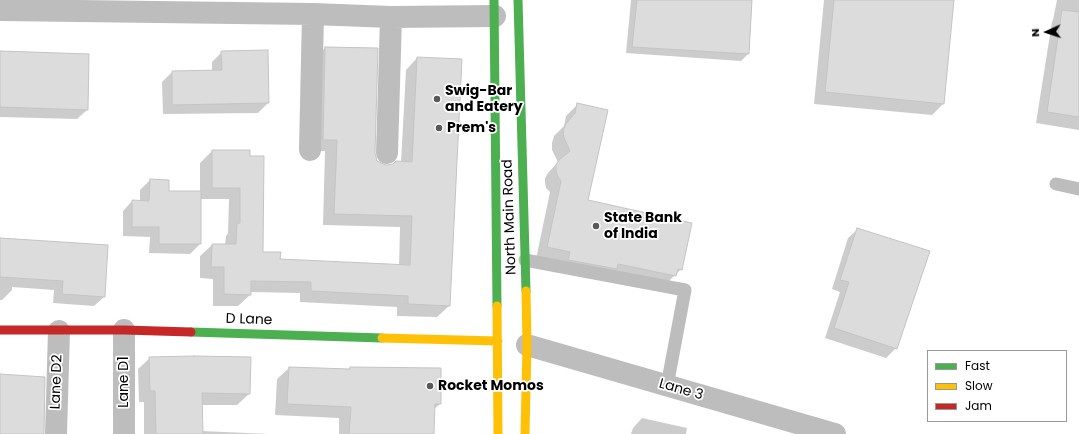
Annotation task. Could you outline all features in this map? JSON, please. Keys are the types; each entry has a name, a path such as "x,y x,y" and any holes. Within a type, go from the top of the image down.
{"main road":[{"name":"North Main Road","path":"518,0 527,345 525,434"},
{"name":"North Main Road","path":"495,8 498,434"},
{"name":"D Lane","path":"0,330 124,330 498,341"}],"street":[{"path":"0,10 150,6 396,17 495,8"},
{"path":"310,150 313,14"},
{"path":"392,153 396,17"},
{"name":"Lane D2","path":"56,434 59,330"},
{"name":"Lane D1","path":"124,330 124,434"},
{"name":"Lane 3","path":"527,345 835,434"}],"lane":[{"path":"1056,184 1079,189"},
{"path":"525,260 685,290 667,386"}],"building":[{"path":"637,0 752,0 749,54 632,47"},
{"path":"834,0 954,0 944,104 825,92"},
{"path":"1062,10 1079,12 1079,117 1047,112"},
{"path":"325,47 378,48 375,153 377,161 386,165 393,164 396,161 412,162 417,57 462,59 450,306 408,304 408,296 311,291 311,282 251,281 251,295 224,294 224,267 211,267 212,244 236,244 237,223 240,223 240,188 212,188 212,150 250,150 250,156 264,156 263,252 281,252 280,259 410,265 412,216 334,214 337,140 323,140"},
{"path":"268,50 269,103 172,105 172,71 222,70 221,51"},
{"path":"0,51 89,54 88,110 0,107"},
{"path":"577,103 608,110 588,200 692,223 682,270 678,269 676,276 618,264 617,269 568,260 570,252 547,247 561,181 556,171 556,165 559,160 570,151 564,138 563,131 566,124 575,113"},
{"path":"150,179 169,180 169,191 201,191 201,244 159,244 159,227 132,227 132,200 149,201"},
{"path":"857,228 930,251 897,349 834,328 849,282 840,280"},
{"path":"0,238 108,245 105,297 62,294 63,281 0,277"},
{"path":"149,357 251,357 250,394 202,393 203,434 156,434 155,391 150,391"},
{"path":"289,367 350,369 350,367 441,368 441,404 435,404 434,434 349,434 351,407 287,404"},
{"path":"0,374 45,377 44,434 0,434"}],"traffic: fast":[{"path":"494,0 497,306"},
{"path":"518,0 526,291"},
{"path":"191,332 382,338"}],"traffic: slow":[{"path":"525,434 527,345 526,291"},
{"path":"497,306 498,434"},
{"path":"382,338 498,341"}],"traffic: jam":[{"path":"0,330 124,330 191,332"}],"place":[{"name":"Swig-Bar and Eatery","path":"437,99"},
{"name":"Prem's","path":"439,128"},
{"name":"State Bank of India","path":"596,226"},
{"name":"Rocket Momos","path":"430,386"}]}
